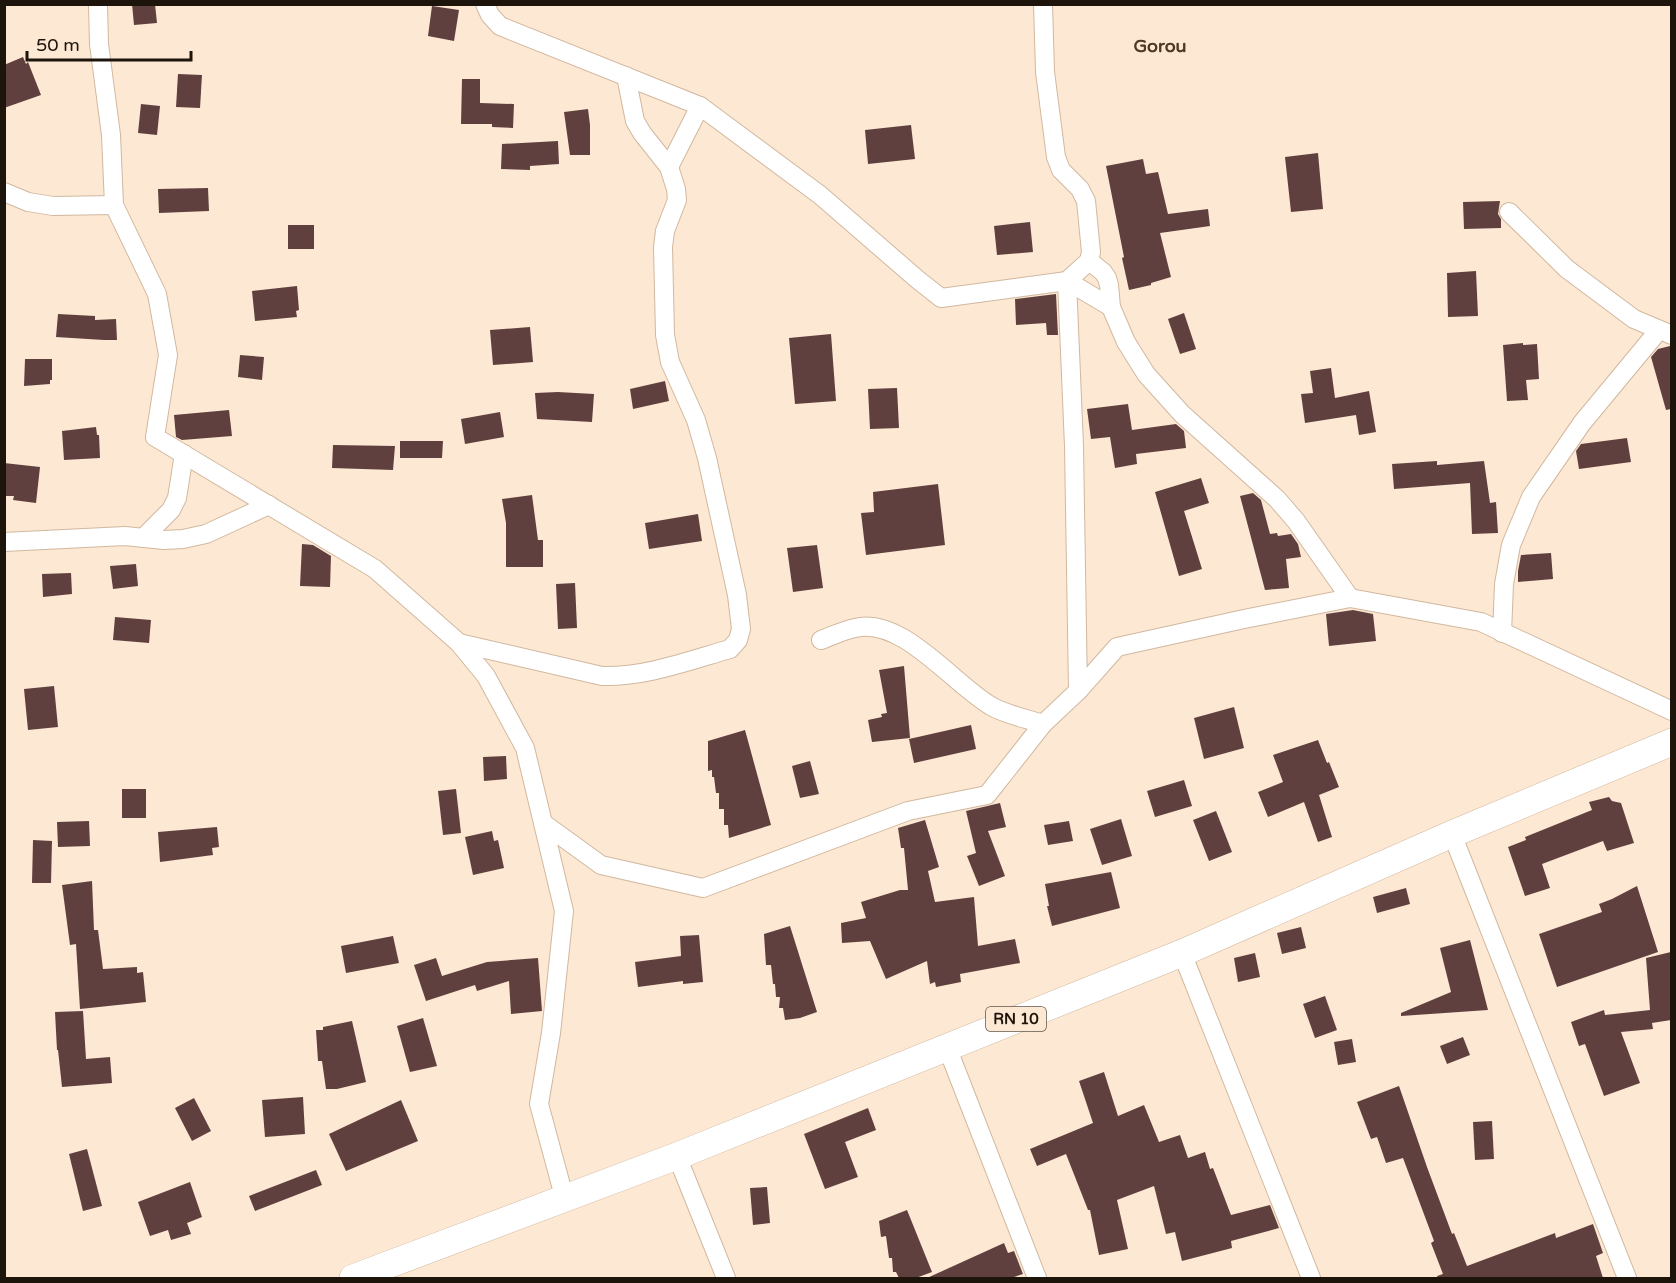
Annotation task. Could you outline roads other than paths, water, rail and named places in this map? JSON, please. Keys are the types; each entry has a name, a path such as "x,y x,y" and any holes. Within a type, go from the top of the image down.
{"main road":[{"name":"RN 10","path":"353,1278 565,1200 1182,953 1452,834 1671,742"}],"street":[{"path":"98,4 99,44 111,135 114,205 157,294 168,356 155,436 375,568 459,643 486,676 525,748 564,911 552,1033 539,1104 565,1200"},
{"path":"485,4 490,15 500,26 700,106 820,195 941,298 1067,281 1089,261 1091,252 1086,201 1080,189 1061,170 1056,158 1045,72 1043,4"},
{"path":"459,643 602,676 622,676 655,671 730,650 738,640 741,629 737,596 708,458 696,420 670,362 665,335 663,248 665,231 677,201 676,189 669,167 635,121 626,76"},
{"path":"669,167 700,106"},
{"path":"4,192 28,202 53,206 114,205"},
{"path":"1502,633 1504,584 1511,544 1531,497 1582,423 1665,333 1634,319 1567,269 1509,212"},
{"path":"1089,261 1107,278 1111,307 1126,342 1146,374 1182,414 1276,499 1296,521 1350,598"},
{"path":"1067,281 1111,307"},
{"path":"1067,281 1074,446 1078,691"},
{"path":"143,538 171,510 177,498 184,454"},
{"path":"4,542 125,536 173,539 206,534 269,505"},
{"path":"543,823 601,865 704,888 908,811 987,795 1043,724 1078,691 1117,647 1350,598 1481,622 1671,711"},
{"path":"821,640 857,627 882,628 904,638 993,707 1043,724"},
{"path":"1452,834 1627,1278"},
{"path":"1182,953 1311,1278"},
{"path":"947,1047 1037,1278"},
{"path":"677,1156 726,1278"}],"district":[{"name":"Gorou","path":"1160,46"}]}
